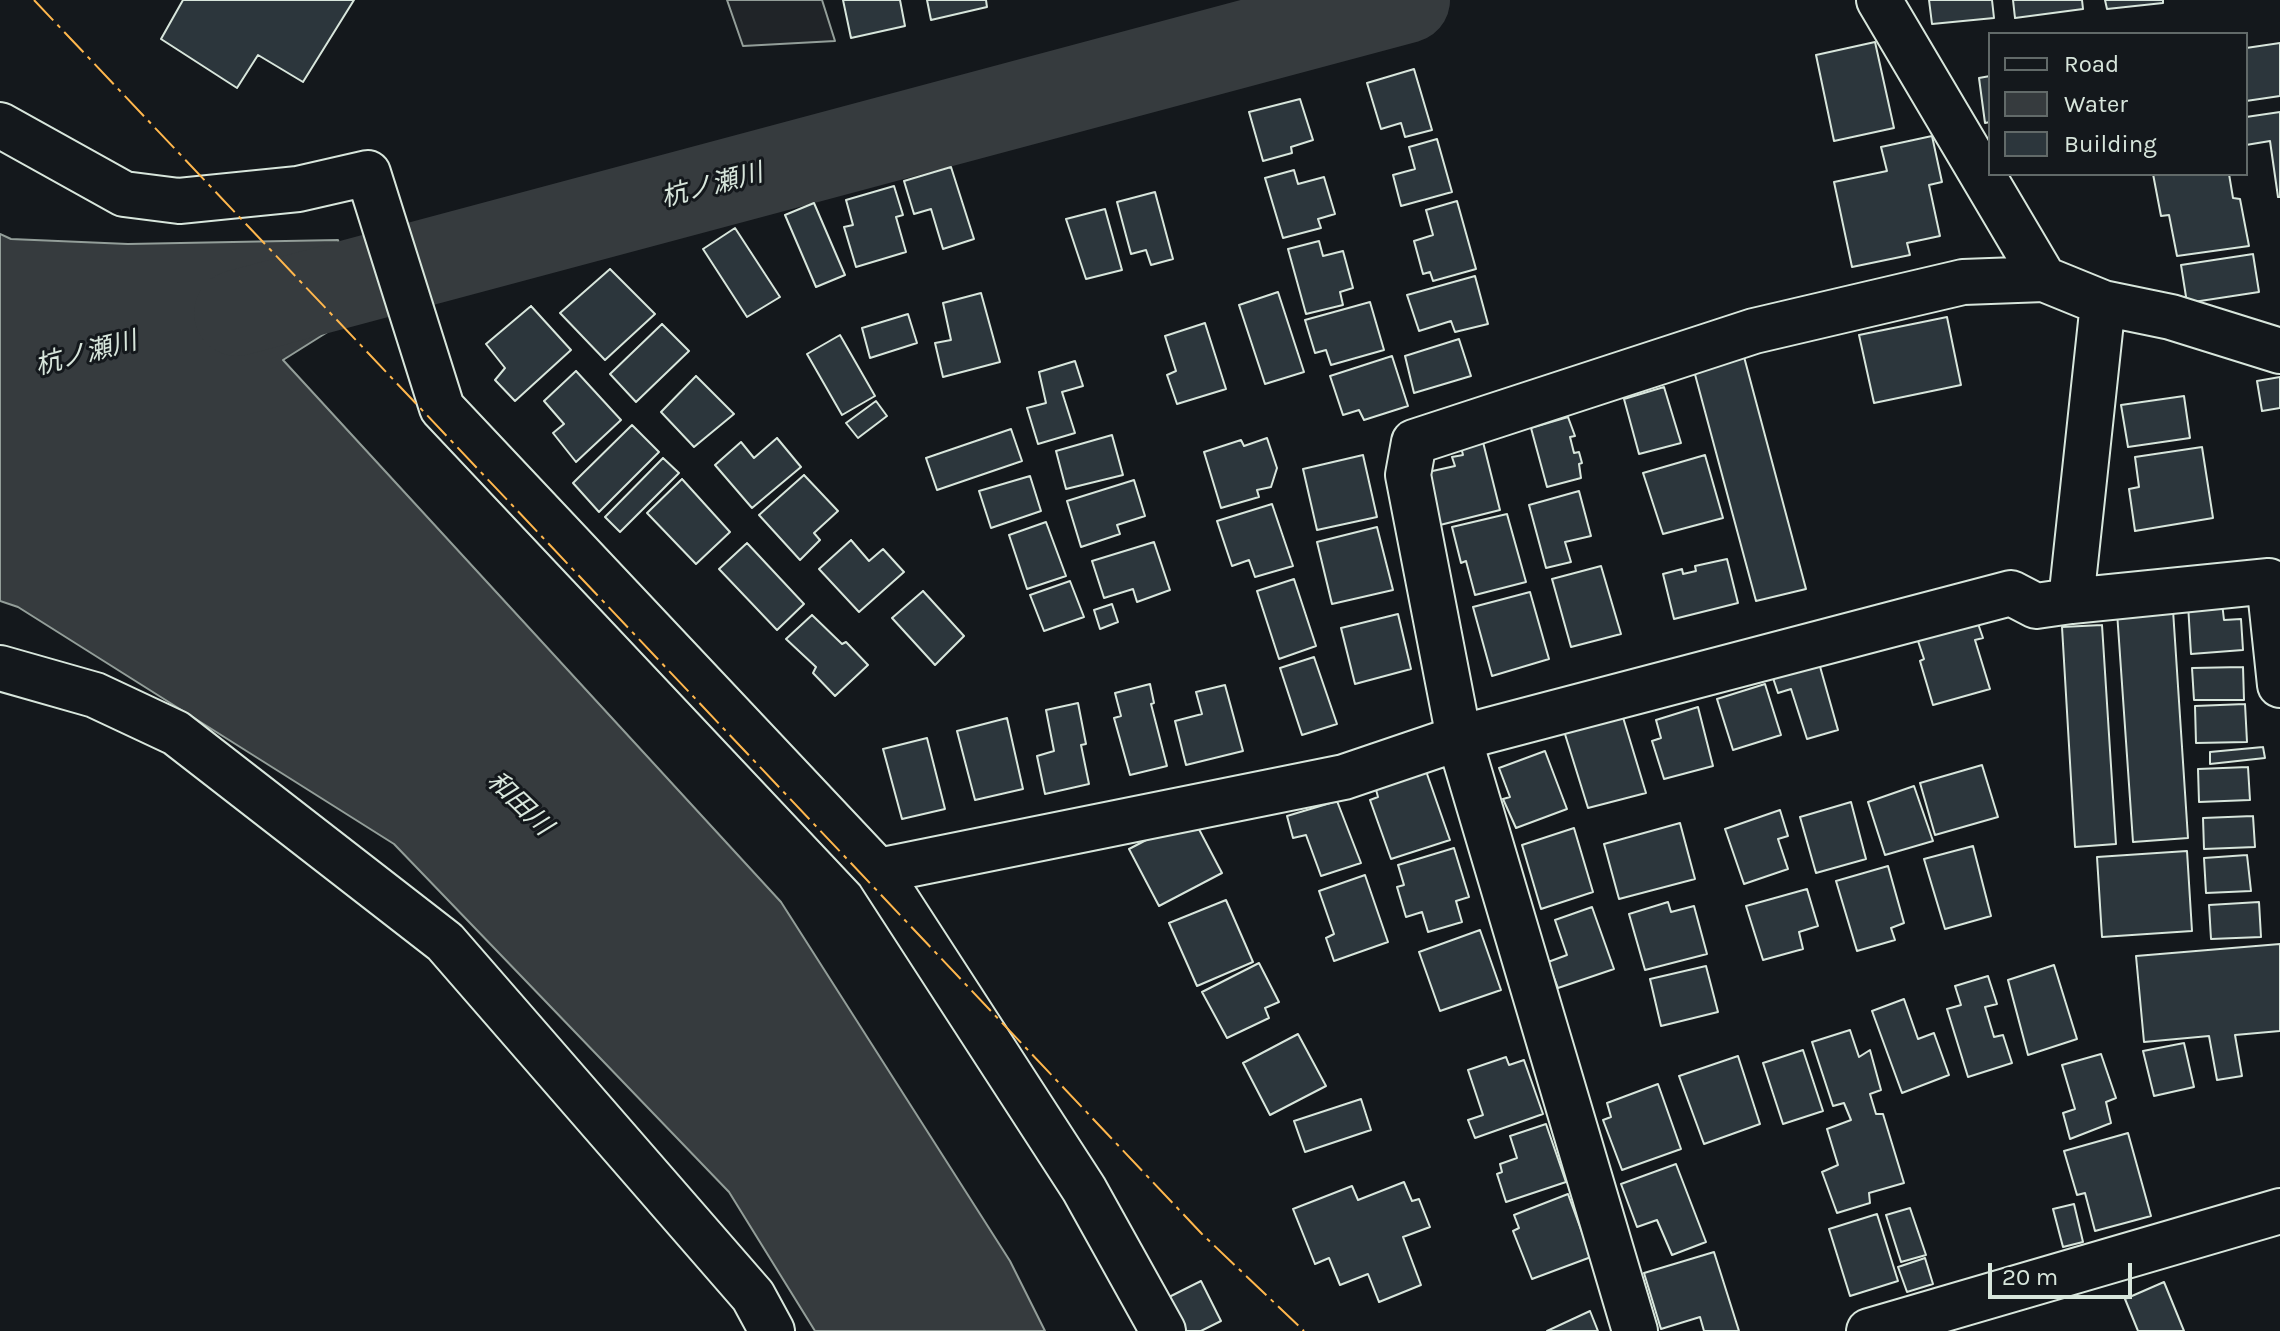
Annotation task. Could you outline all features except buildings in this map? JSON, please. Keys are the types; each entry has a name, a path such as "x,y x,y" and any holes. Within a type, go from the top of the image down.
{"street":[{"path":"1879,0 2044,279"},
{"path":"0,125 124,194 179,201 298,189 368,173 442,408 878,871 1084,1189 1163,1331"},
{"path":"1635,1331 1459,738 1408,475 1414,442 1754,331 1963,282 2044,279 2103,303 2171,317 2280,351"},
{"path":"2071,601 2103,303"},
{"path":"878,871 1344,777 1459,738 2011,593 2036,606 2269,581 2280,685"},
{"path":"0,668 95,695 176,733 445,942 753,1296 772,1331"},
{"path":"1869,1331 2280,1211"}],"shaded area":[{"path":"727,0 822,0 835,41 743,46"}],"water":[{"name":"和田川","path":"0,234 11,239 128,244 338,240 361,311 283,360 781,902 1010,1261 1045,1331 815,1331 729,1192 394,844 18,607 0,601"}],"waterway":[{"name":"杭ノ瀬川","path":"237,313 1407,0"}],"power":[{"path":"34,0 1202,1234 1304,1331"}]}
